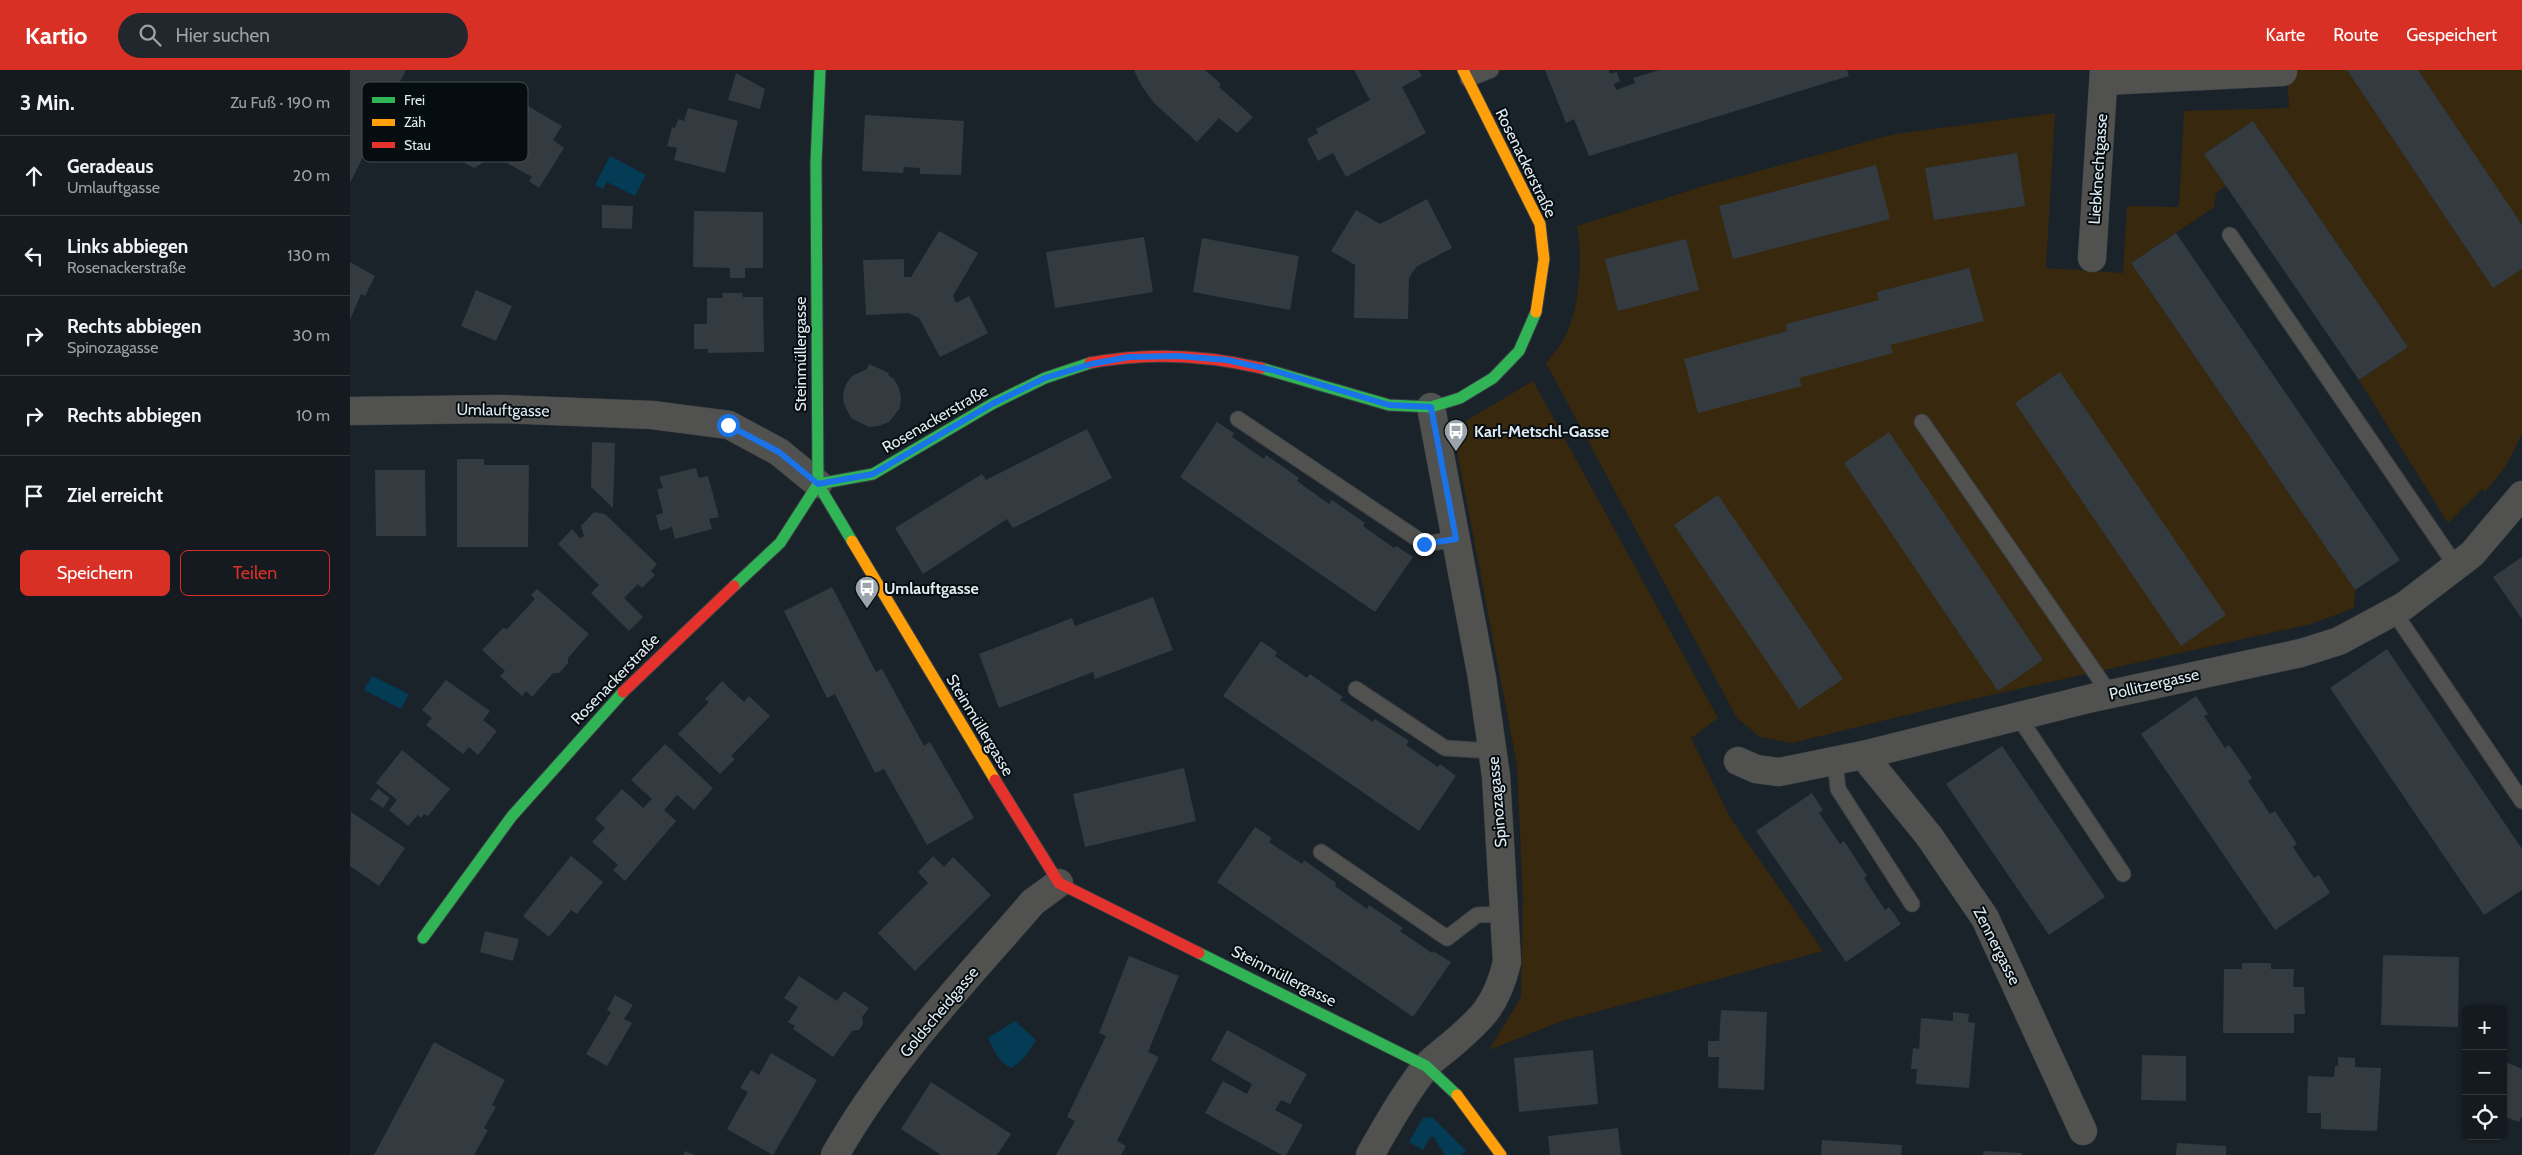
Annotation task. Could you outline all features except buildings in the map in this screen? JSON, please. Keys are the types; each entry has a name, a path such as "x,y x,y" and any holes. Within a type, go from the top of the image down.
{"street":[{"name":"Steinmüllergasse","path":"820,70 816,163 818,484 1034,846 1058,883 1158,930 1426,1066 1461,1099 1501,1155"},
{"name":"Liebknechtgasse","path":"2092,258 2104,76 2283,72"},
{"name":"Rosenackerstraße","path":"423,938 512,816 612,702 780,543 818,484 873,474 992,404 1045,378 1091,364 1129,357 1178,356 1227,360 1272,370 1389,405 1431,407 1460,398 1493,378 1519,351 1538,308 1544,259 1540,224 1466,75"},
{"name":"Spinozagasse","path":"1370,1155 1398,1107 1426,1066 1472,1028 1489,1009 1501,987 1507,962 1499,812 1493,750 1431,407"},
{"name":"Umlauftgasse","path":"350,411 501,409 652,416 728,425 779,452 818,484"},
{"name":"Pollitzergasse","path":"1738,761 1756,769 1779,772 1863,755 2110,694 2302,653 2339,641 2404,606 2472,554 2522,495"},
{"name":"Zennergasse","path":"1863,755 1929,836 1985,918 2083,1131"},
{"name":"Goldscheidgasse","path":"835,1155 850,1129 901,1055 1033,902 1058,883"}],"lane":[{"path":"1466,75 1492,70"},
{"path":"2230,235 2456,566"},
{"path":"1238,419 1424,544 1456,539"},
{"path":"1922,422 2110,694"},
{"path":"2394,612 2522,801"},
{"path":"1356,689 1445,748 1493,750"},
{"path":"2018,716 2123,874"},
{"path":"1835,760 1838,789 1912,904"},
{"path":"1320,852 1447,938 1476,915 1505,914"}],"shaded area":[{"path":"2287,70 2522,70 2522,434 2506,466 2485,492 2482,489 2448,523 2359,380 2408,347 2253,121 2204,154 2226,186 2216,193 2214,207 2131,263 2355,590 2354,608 2311,624 1951,704 1792,743 1760,737 1737,718 1546,363 1565,337 1574,312 1580,268 1577,226 1704,186 1895,134 2055,113 2046,268 2123,273 2127,206 2179,207 2184,111 2289,108"},
{"path":"1533,381 1718,718 1691,738 1731,819 1823,951 1562,1021 1489,1050 1521,997 1523,898 1517,765 1455,440 1459,425"}],"water":[{"path":"610,156 646,175 635,196 607,182 603,189 595,185"},
{"path":"372,676 409,694 401,709 364,690"},
{"path":"1015,1021 1036,1040 1026,1056 1012,1068 1000,1059 988,1038"},
{"path":"1432,1117 1466,1151 1460,1155 1445,1155 1434,1137 1430,1137 1423,1150 1409,1142 1423,1118"}],"traffic: fast":[{"path":"820,70 816,163 818,484 852,541"},
{"path":"1261,368 1389,405 1431,407 1460,398 1493,378 1519,351 1536,312"},
{"path":"734,586 780,543 818,484 873,474 992,404 1045,378 1090,363"},
{"path":"423,938 512,816 623,692"},
{"path":"1199,953 1426,1066 1457,1095"}],"traffic: slow":[{"path":"1463,70 1540,224 1544,259 1536,312"},
{"path":"852,541 995,780"},
{"path":"1457,1095 1501,1155"}],"traffic: jam":[{"path":"1090,363 1133,357 1176,356 1219,360 1261,368"},
{"path":"623,692 734,586"},
{"path":"995,780 1059,883 1199,953"}],"place":[{"name":"Karl-Metschl-Gasse","path":"1456,452"},
{"name":"Umlauftgasse","path":"867,609"}],"route":[{"path":"728,425 779,452 818,484 873,474 992,404 1045,378 1091,364 1129,357 1178,356 1227,360 1272,370 1389,405 1431,407 1456,539 1424,544"}]}
